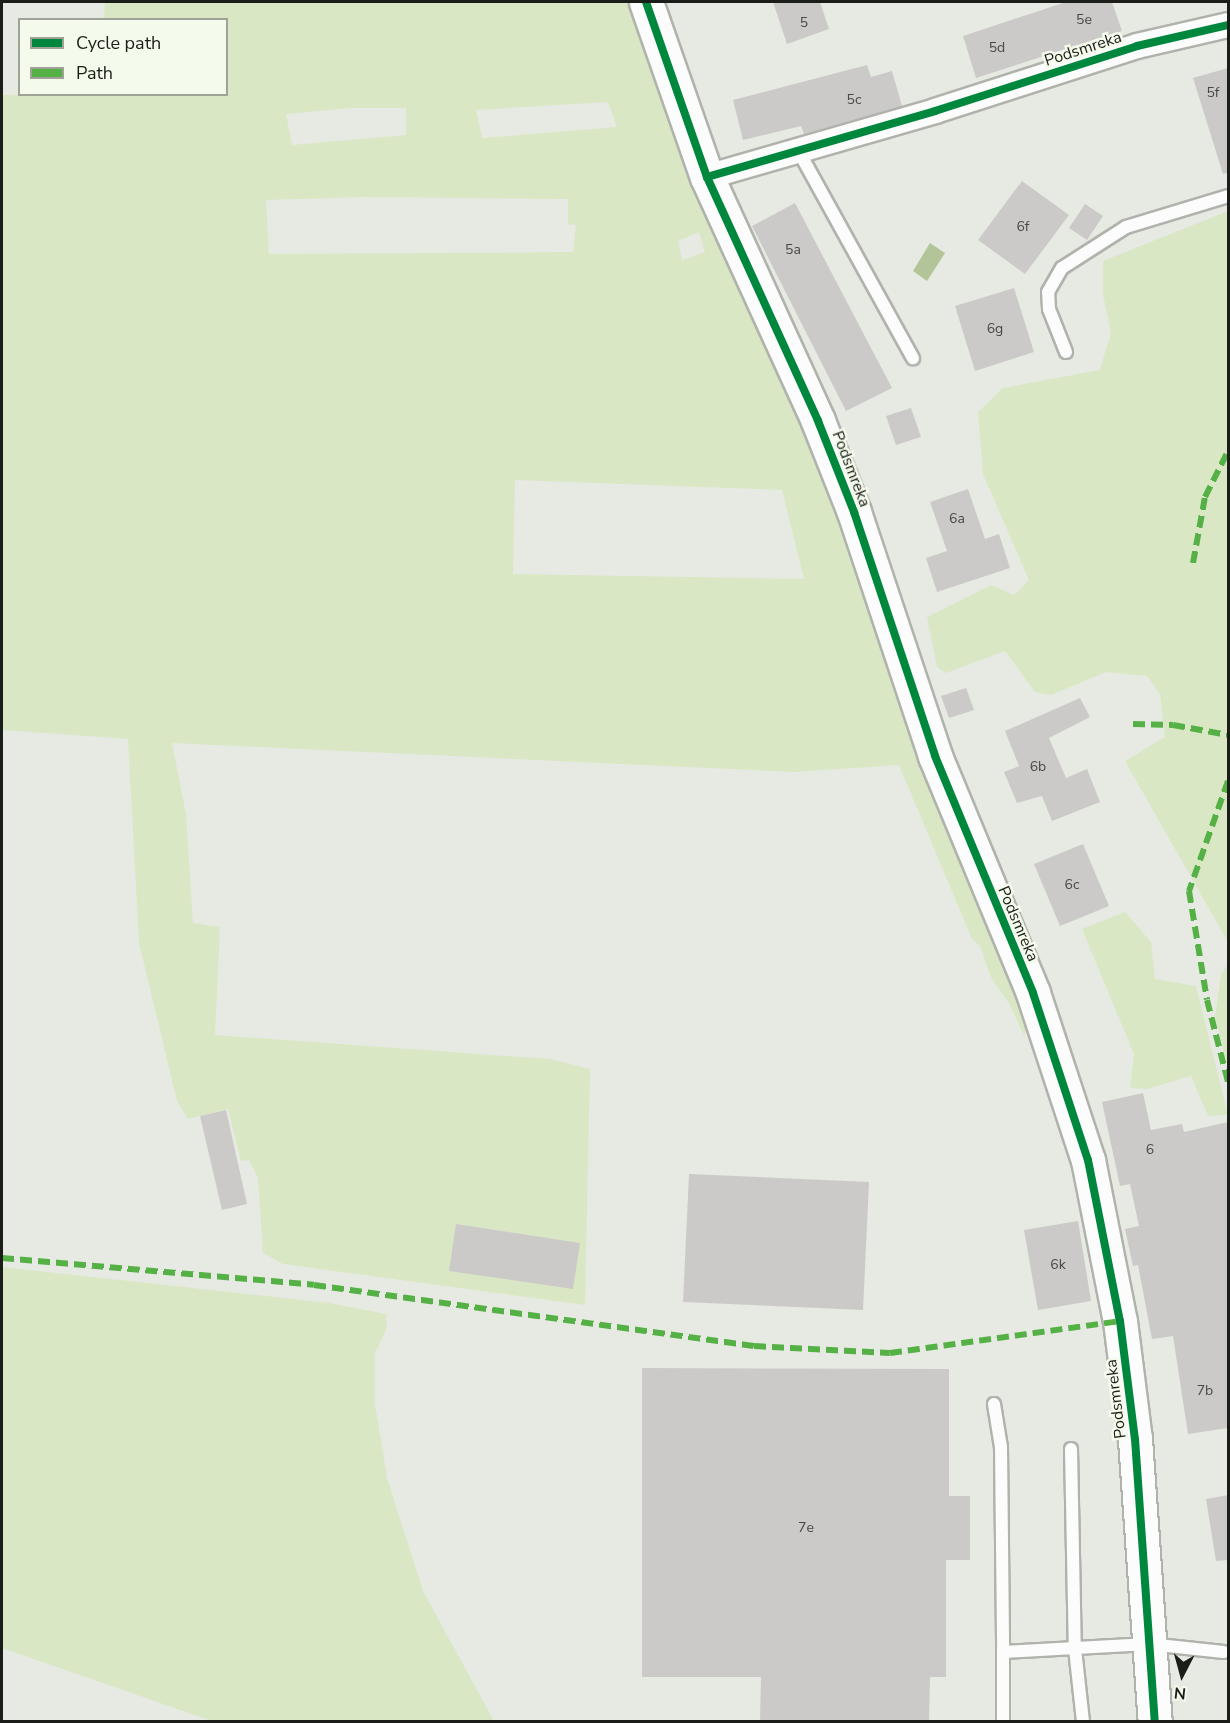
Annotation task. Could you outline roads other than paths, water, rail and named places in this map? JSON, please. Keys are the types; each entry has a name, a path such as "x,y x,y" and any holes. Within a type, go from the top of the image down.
{"street":[{"name":"Podsmreka","path":"646,2 706,177 850,502 935,756 1033,993 1088,1160 1120,1321 1135,1439 1155,1722"},
{"name":"Podsmreka","path":"706,177 1137,46 1228,25"}],"lane":[{"path":"798,150 913,358"},
{"path":"1066,352 1048,301 1048,292 1062,268 1126,227 1228,196"},
{"path":"994,1404 1001,1447 1003,1722"},
{"path":"1071,1449 1075,1649 1083,1722"},
{"path":"1003,1652 1149,1644 1224,1652"}]}
